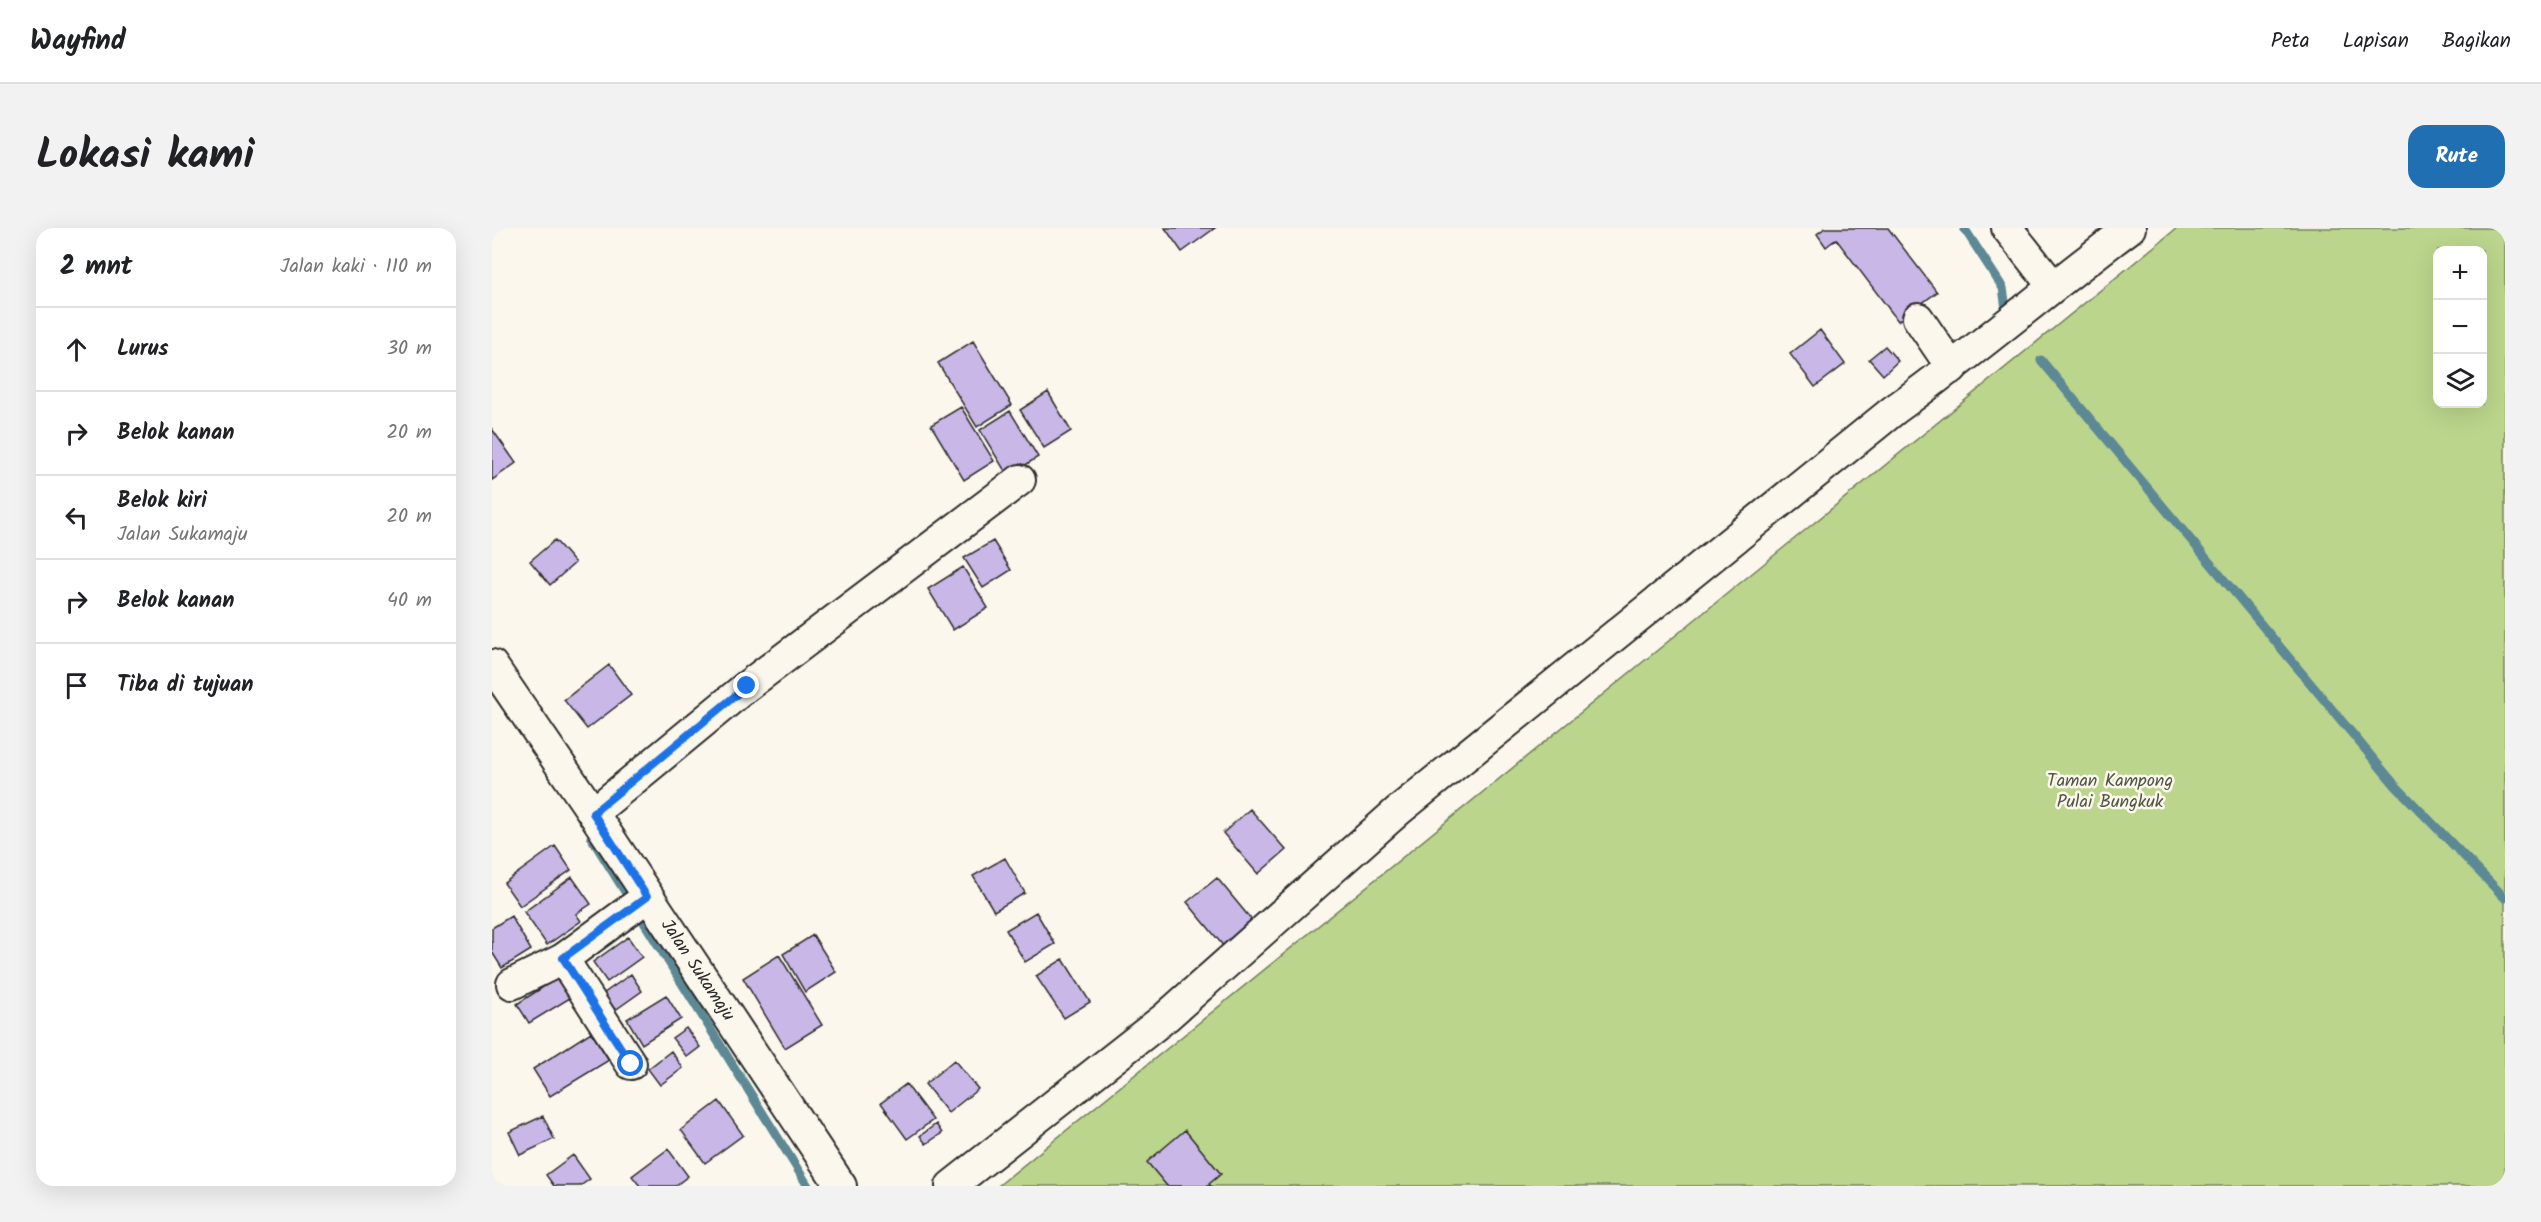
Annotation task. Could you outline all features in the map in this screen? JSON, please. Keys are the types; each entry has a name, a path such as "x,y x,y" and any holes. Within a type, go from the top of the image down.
{"street":[{"path":"2007,228 2052,285"},
{"path":"951,1186 1166,1017 1399,810 1894,410 1952,368 2052,285 2130,228"},
{"path":"1918,318 1952,368"},
{"path":"593,813 747,686 1020,480"},
{"name":"Jalan Sukamaju","path":"492,665 593,813 633,907 841,1186"},
{"path":"512,984 563,958 633,907"},
{"path":"563,958 631,1064"}],"green space":[{"name":"Taman Kampong Pulai Bungkuk","path":"2177,228 2505,228 2505,1186 998,1186"}],"building":[{"path":"1165,228 1215,228 1182,252"},
{"path":"1825,228 1888,228 1937,292 1898,321 1836,239 1826,247 1817,234"},
{"path":"1820,330 1845,364 1815,387 1790,354"},
{"path":"973,341 1012,405 977,427 938,363"},
{"path":"1885,346 1898,361 1883,375 1869,359"},
{"path":"1048,392 1071,431 1044,448 1020,410"},
{"path":"961,407 994,461 964,480 931,425"},
{"path":"1010,411 1038,457 1008,476 980,430"},
{"path":"492,429 516,463 492,480"},
{"path":"555,540 575,563 550,585 530,561"},
{"path":"993,541 1011,570 983,588 964,558"},
{"path":"963,567 988,608 953,630 928,589"},
{"path":"609,665 631,695 587,729 564,700"},
{"path":"1250,809 1286,850 1258,874 1223,833"},
{"path":"555,846 571,870 520,906 504,883"},
{"path":"1005,858 1025,893 994,911 973,876"},
{"path":"572,877 591,904 576,914 581,921 547,945 524,912"},
{"path":"1217,878 1255,924 1225,948 1187,902"},
{"path":"1036,912 1055,944 1025,962 1006,930"},
{"path":"511,916 531,950 502,968 492,952 492,928"},
{"path":"813,935 836,972 805,992 783,954"},
{"path":"628,937 642,957 607,982 593,962"},
{"path":"779,955 822,1025 785,1048 743,978"},
{"path":"1063,959 1090,1002 1064,1018 1036,976"},
{"path":"631,974 642,991 604,1018 593,1001"},
{"path":"557,978 570,998 529,1023 517,1004"},
{"path":"666,995 681,1019 642,1044 627,1019"},
{"path":"686,1028 700,1047 687,1057 672,1038"},
{"path":"591,1032 609,1060 550,1096 533,1069"},
{"path":"671,1051 683,1068 660,1085 648,1069"},
{"path":"954,1060 978,1089 948,1113 925,1084"},
{"path":"906,1084 933,1120 907,1139 881,1103"},
{"path":"719,1101 743,1135 705,1163 681,1130"},
{"path":"543,1116 554,1139 520,1155 509,1132"},
{"path":"936,1124 942,1133 926,1144 920,1136"},
{"path":"1185,1130 1221,1174 1209,1184 1211,1186 1167,1186 1147,1162"},
{"path":"668,1149 688,1176 675,1186 640,1186 632,1176"},
{"path":"573,1155 590,1179 580,1186 554,1186 546,1175"}],"waterway":[{"path":"1964,228 2003,288 2007,316"},
{"path":"2041,360 2395,785 2505,898"},
{"path":"591,837 808,1186"}],"route":[{"path":"631,1064 563,958 647,897 593,813 747,686"}]}
